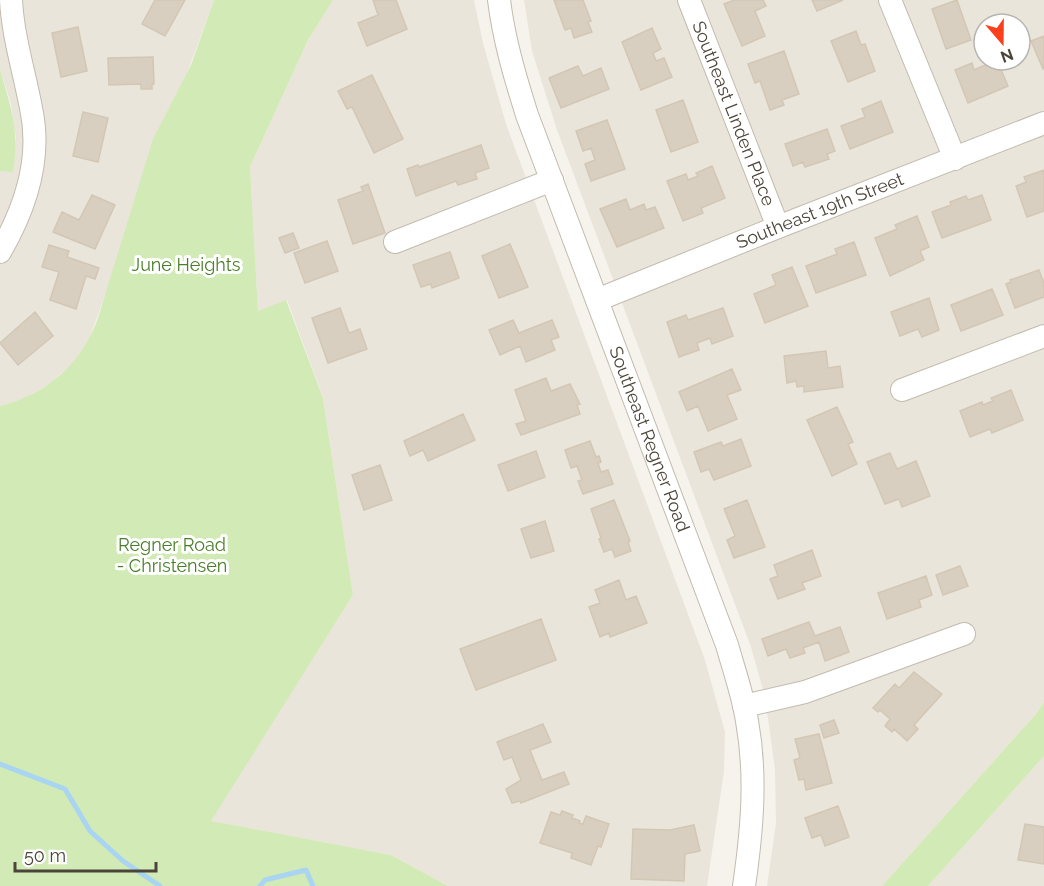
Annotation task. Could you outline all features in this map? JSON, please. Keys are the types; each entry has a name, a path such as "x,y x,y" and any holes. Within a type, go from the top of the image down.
{"street":[{"path":"0,252 20,215 34,152 32,108 6,27 11,0"},
{"name":"Southeast Regner Road","path":"499,0 510,64 727,645 744,706 750,740 753,798 744,886"},
{"name":"Southeast Linden Place","path":"689,0 778,227"},
{"path":"890,0 955,159"},
{"name":"Southeast 19th Street","path":"597,300 1044,123"},
{"path":"395,242 552,180"},
{"path":"902,390 1044,336"},
{"path":"744,706 805,693 964,634"}],"shaded area":[{"name":"June Heights","path":"0,0 214,0 89,339 74,362 51,383 24,399 0,406 0,171 13,171 16,138 11,104 0,69"},
{"path":"333,0 474,0 483,43 506,124 705,660 725,732 724,771 707,886 448,886 391,855 210,821 353,595 323,397 287,300 258,311 250,167 308,40"},
{"path":"524,0 1044,0 1044,702 1036,714 882,886 767,886 776,823 775,769 765,697 751,647 557,130 532,51"},
{"path":"1044,756 1044,886 928,886"}],"green space":[{"name":"Regner Road - Christensen","path":"214,0 333,0 308,40 250,167 258,311 286,300 323,398 353,595 211,821 391,855 448,886 0,886 0,406 33,394 61,375 91,334 98,318 153,139 191,65"},
{"path":"0,69 15,130 13,172 0,171"},
{"path":"1044,702 1044,756 928,886 882,886 1036,714"}],"building":[{"path":"155,0 185,0 165,36 142,24"},
{"path":"373,0 396,0 407,29 367,46 358,23 378,15"},
{"path":"554,0 583,0 591,21 588,22 592,32 574,38 571,28 565,30"},
{"path":"734,0 763,0 766,6 755,11 765,36 742,46 724,4"},
{"path":"812,0 843,0 817,11"},
{"path":"957,0 971,40 946,49 932,9"},
{"path":"78,27 87,71 61,77 52,33"},
{"path":"652,28 661,49 653,53 656,61 664,58 672,77 641,90 622,42"},
{"path":"856,31 861,45 865,44 875,71 848,82 831,41"},
{"path":"1044,36 1043,69 1032,43 1032,41"},
{"path":"784,51 799,94 782,100 784,105 770,110 760,81 755,83 748,64"},
{"path":"153,57 154,84 152,84 152,89 141,89 141,84 109,85 108,58"},
{"path":"972,63 972,72 1002,72 1008,86 968,103 955,70"},
{"path":"578,66 583,76 601,68 609,89 561,108 549,78"},
{"path":"372,75 403,139 374,153 352,107 347,109 338,91"},
{"path":"683,100 698,142 671,152 656,110"},
{"path":"881,101 893,132 850,149 841,126 865,117 862,109"},
{"path":"83,112 108,118 98,162 73,156"},
{"path":"607,120 625,169 591,181 585,164 595,160 591,148 583,151 576,131"},
{"path":"827,129 835,151 827,154 829,159 805,167 803,162 793,166 785,144"},
{"path":"481,145 489,168 475,173 477,179 458,185 456,181 416,196 407,169"},
{"path":"712,166 725,198 701,208 703,213 683,221 667,181 686,174 688,180 698,176 696,173"},
{"path":"1044,170 1044,211 1027,217 1016,186 1026,182 1024,177"},
{"path":"368,184 385,233 353,244 338,200 363,191 361,187"},
{"path":"92,195 115,205 95,249 53,232 62,212 79,220"},
{"path":"982,195 991,220 942,238 932,212 966,196 968,200"},
{"path":"626,199 630,210 644,204 646,210 655,207 664,228 617,247 600,209"},
{"path":"917,216 929,247 920,251 924,260 890,276 875,238 897,229 895,225"},
{"path":"293,233 299,248 285,253 279,238"},
{"path":"327,241 338,271 305,283 294,253"},
{"path":"854,242 866,275 816,293 806,266 837,254 835,249"},
{"path":"510,244 528,287 499,298 482,256"},
{"path":"49,245 69,251 67,257 99,268 95,279 86,276 76,309 50,300 59,272 42,267"},
{"path":"450,252 459,278 432,288 431,284 421,287 413,265"},
{"path":"792,267 808,306 765,323 754,294 776,285 772,275"},
{"path":"1039,270 1044,283 1044,297 1015,308 1006,284 1011,282 1010,280"},
{"path":"992,289 1003,315 961,331 951,305"},
{"path":"929,298 939,330 922,337 918,329 900,336 891,312"},
{"path":"340,308 349,333 360,329 367,349 328,363 312,318"},
{"path":"723,308 733,336 712,344 710,338 697,343 699,350 679,357 667,322 686,315 688,320"},
{"path":"35,312 53,336 18,365 0,343"},
{"path":"513,320 519,333 552,320 559,337 551,340 555,350 526,362 520,346 500,355 489,330"},
{"path":"826,351 828,368 840,366 843,387 804,392 804,386 797,387 796,381 787,383 784,356"},
{"path":"732,369 741,390 727,395 737,419 708,431 698,406 687,411 679,392"},
{"path":"546,378 551,391 570,384 580,404 577,405 580,414 521,435 516,424 526,421 515,390"},
{"path":"1011,390 1023,420 992,433 990,429 970,437 960,411 982,402 983,405 993,401 991,398"},
{"path":"837,407 853,442 848,444 857,464 832,476 807,420"},
{"path":"463,414 475,440 428,461 423,450 410,456 404,441"},
{"path":"741,439 751,466 714,480 709,469 701,472 694,452 721,442 723,446"},
{"path":"590,441 596,457 599,456 601,462 598,463 601,472 608,470 613,484 583,494 578,481 582,480 577,466 571,468 565,450"},
{"path":"536,451 545,477 508,491 498,465"},
{"path":"890,453 897,469 916,461 930,496 902,507 899,499 885,504 867,462"},
{"path":"380,465 392,500 364,510 352,475"},
{"path":"614,500 630,541 628,542 631,551 615,557 612,549 604,552 591,509"},
{"path":"747,500 765,547 734,558 727,540 735,536 724,509"},
{"path":"545,521 554,551 531,558 521,529"},
{"path":"812,550 821,576 802,583 805,589 778,599 770,579 778,576 774,565"},
{"path":"960,566 968,586 943,595 936,575"},
{"path":"926,576 932,595 919,600 921,607 887,619 878,593"},
{"path":"619,580 626,600 636,596 647,623 610,637 609,633 600,637 589,607 600,603 595,590"},
{"path":"541,619 556,660 476,690 460,649"},
{"path":"809,622 815,636 840,627 849,652 825,661 819,642 803,648 805,653 790,658 786,649 768,656 762,639"},
{"path":"914,672 942,694 914,725 918,729 907,741 894,729 892,732 885,726 890,719 880,710 878,712 873,708 895,684 899,688"},
{"path":"834,720 839,733 824,738 820,725"},
{"path":"543,724 551,742 530,750 542,780 564,772 569,784 521,803 520,801 512,803 506,789 521,780 512,757 504,760 497,742"},
{"path":"819,734 832,783 806,790 804,779 799,780 794,760 800,758 795,739"},
{"path":"838,806 849,837 825,846 821,835 812,838 805,818"},
{"path":"562,811 573,815 572,818 580,821 579,823 583,824 586,816 609,824 601,847 598,846 591,865 571,858 572,853 540,843 551,812 560,815"},
{"path":"1025,824 1044,827 1044,864 1018,860"},
{"path":"694,825 700,851 685,854 684,881 631,879 633,829 670,830"}],"waterway":[{"path":"0,764 65,789 90,831 123,861 160,886"},
{"path":"260,886 265,880 306,870 313,886"}]}
